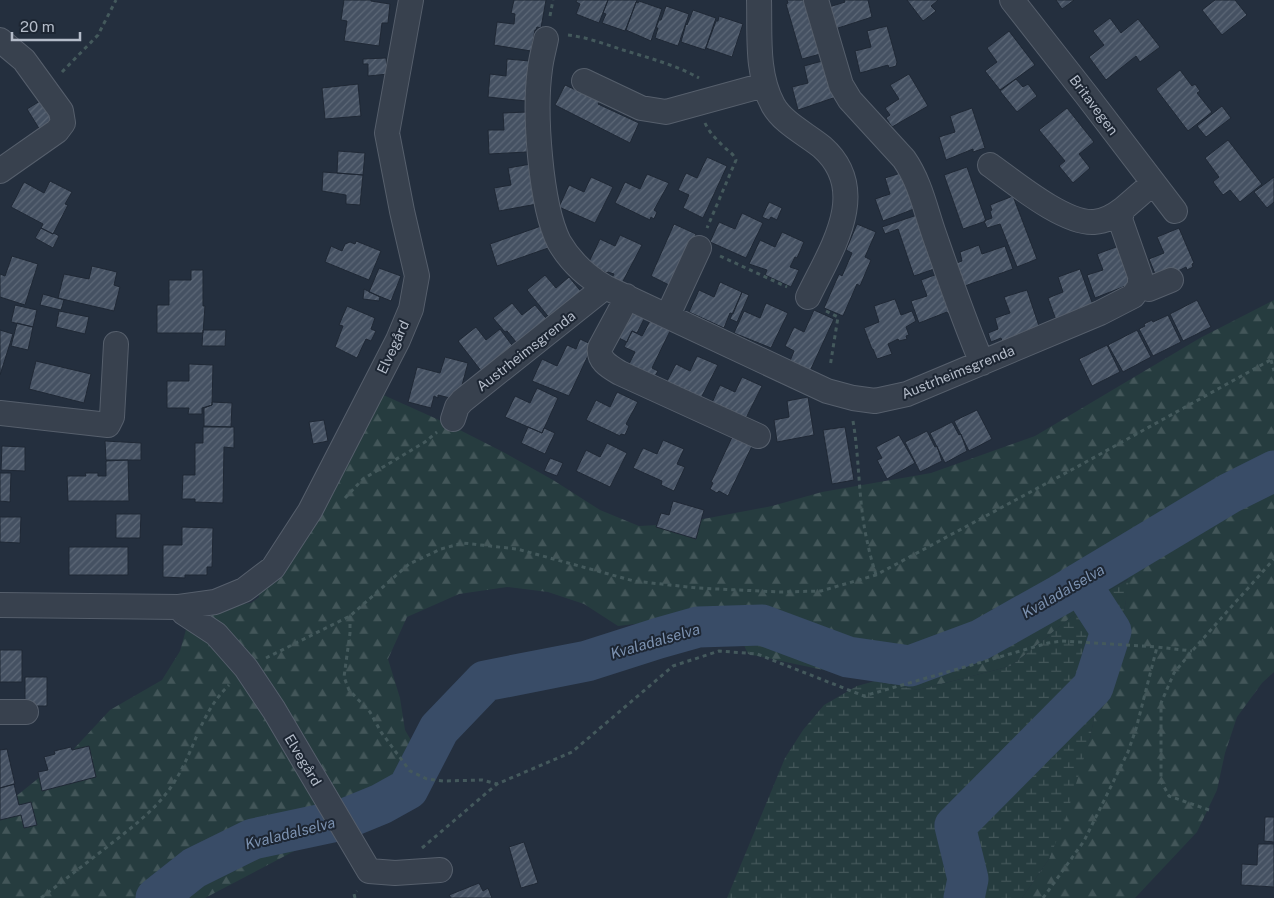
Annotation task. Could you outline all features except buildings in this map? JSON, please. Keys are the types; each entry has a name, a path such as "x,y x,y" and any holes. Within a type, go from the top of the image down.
{"street":[{"name":"Elvegård","path":"0,605 179,607 215,602 244,590 273,568 310,511 398,340 411,309 417,276 387,133 394,85 411,0"},
{"path":"759,0 760,49 764,85 774,107 786,120 823,149 837,166 844,181 846,199 839,233 808,297"},
{"path":"816,0 841,84 850,100 912,170 962,317 982,363"},
{"name":"Britavegen","path":"1012,0 1175,211"},
{"name":"Austrheimsgrenda","path":"546,39 540,70 538,122 542,168 549,211 559,242 572,260 586,276 604,287 668,315 827,391 853,398 875,401 907,394 1100,314 1134,296 1140,286"},
{"path":"0,40 24,60 46,89 60,111 62,122 57,131 0,171"},
{"path":"584,81 642,108 666,112 764,85"},
{"path":"990,164 1026,191 1060,212 1079,221 1094,222 1109,218 1153,183"},
{"path":"1122,209 1120,219 1140,276 1140,286 1149,289 1171,280"},
{"path":"668,315 699,248"},
{"name":"Austrheimsgrenda","path":"453,419 457,407 462,401 604,287"},
{"path":"626,296 600,348 599,355 602,360 620,373 758,436"},
{"path":"0,412 108,426 112,418 116,344"},
{"name":"Elvegård","path":"179,607 184,613 216,634 246,668 274,710 369,871 395,873 440,870"},
{"path":"0,712 26,712"}],"path":[{"path":"46,89 98,35 116,0"},
{"path":"546,39 556,34 574,36 644,56 691,74 711,85 720,98"},
{"path":"697,104 708,130 734,155 736,160 699,248 708,250 808,297 822,309 838,317 827,391"},
{"path":"41,898 140,821 160,801 173,784 184,764 206,714 223,691 246,668 350,616 409,564 441,549 463,543 517,549 634,581 697,588 780,592 821,591 876,575 1272,359 1274,371"},
{"path":"853,398 853,422 858,447 867,543 876,575"},
{"path":"340,502 363,479 425,442 453,419"},
{"path":"1209,810 1169,796 1161,781 1161,704 1174,673 1274,559"},
{"path":"350,616 350,633 344,677 349,690 370,712 381,732 410,771 427,779 443,781 482,780 497,784"},
{"path":"395,873 435,836 497,784 572,752 673,666 719,651 757,654 864,696 1048,642 1062,640 1192,651"},
{"path":"1044,898 1084,841 1128,752 1136,729 1156,647"}],"green space":[{"path":"1274,300 1274,672 1262,683 1237,717 1225,753 1217,790 1197,832 1135,898 1022,898 1049,859 1090,738 1099,695 1125,606 1128,579 1091,601 1011,666 918,690 748,654 743,643 707,628 660,621 618,626 584,604 548,592 507,587 459,594 407,617 388,659 400,698 405,730 425,764 408,785 408,789 356,819 349,818 319,838 205,898 0,898 0,809 70,753 110,710 162,680 180,651 192,608 251,603 259,597 258,583 370,389 448,424 505,453 553,480 600,510 639,526 677,524 772,506 822,492 931,473 1035,436 1200,338"},
{"path":"1129,579 1125,606 1099,695 1090,738 1065,820 1049,859 1022,898 727,898 785,758 803,730 824,705 857,686 875,681 918,690 1011,666 1091,601"}],"waterway":[{"name":"Kvaladalselva","path":"156,898 194,868 253,839 342,820 381,804 408,789 439,729 485,681 587,661 698,627 762,625 848,657 910,666 980,640 1060,595 1230,493 1274,471"},
{"path":"964,898 968,879 955,826 1093,687 1111,631 1080,583"}]}
